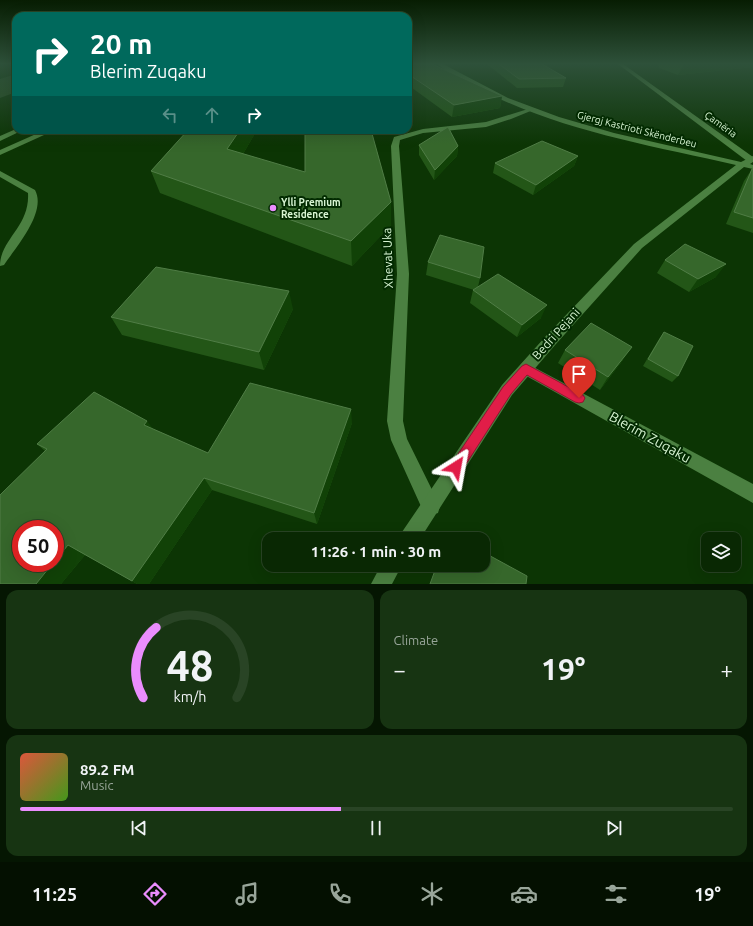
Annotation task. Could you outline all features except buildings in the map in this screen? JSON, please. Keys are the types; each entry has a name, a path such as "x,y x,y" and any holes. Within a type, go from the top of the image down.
{"street":[{"name":"Gjergj Kastrioti Skënderbeu","path":"490,91 530,110 637,140 750,162"},
{"name":"Çamëria","path":"656,91 750,162"},
{"name":"Xhevat Uka","path":"412,133 472,127 503,120 530,110"},
{"path":"0,139 12,133"},
{"path":"2,150 41,134"},
{"name":"Xhevat Uka","path":"406,134 398,139 395,146 403,274 395,421 399,440 431,506"},
{"name":"Bedri Pejani","path":"414,532 507,390 597,288 638,246 750,162"},
{"path":"0,174 32,192 35,202 30,216 0,262"},
{"name":"Blerim Zuqaku","path":"526,369 753,494"},
{"path":"381,584 388,572"}],"green space":[{"path":"0,91 12,91 12,94 0,98"}],"place":[{"name":"Ylli Premium Residence","path":"273,208"}],"route":[{"path":"456,467 507,390 526,369 579,398"}]}
